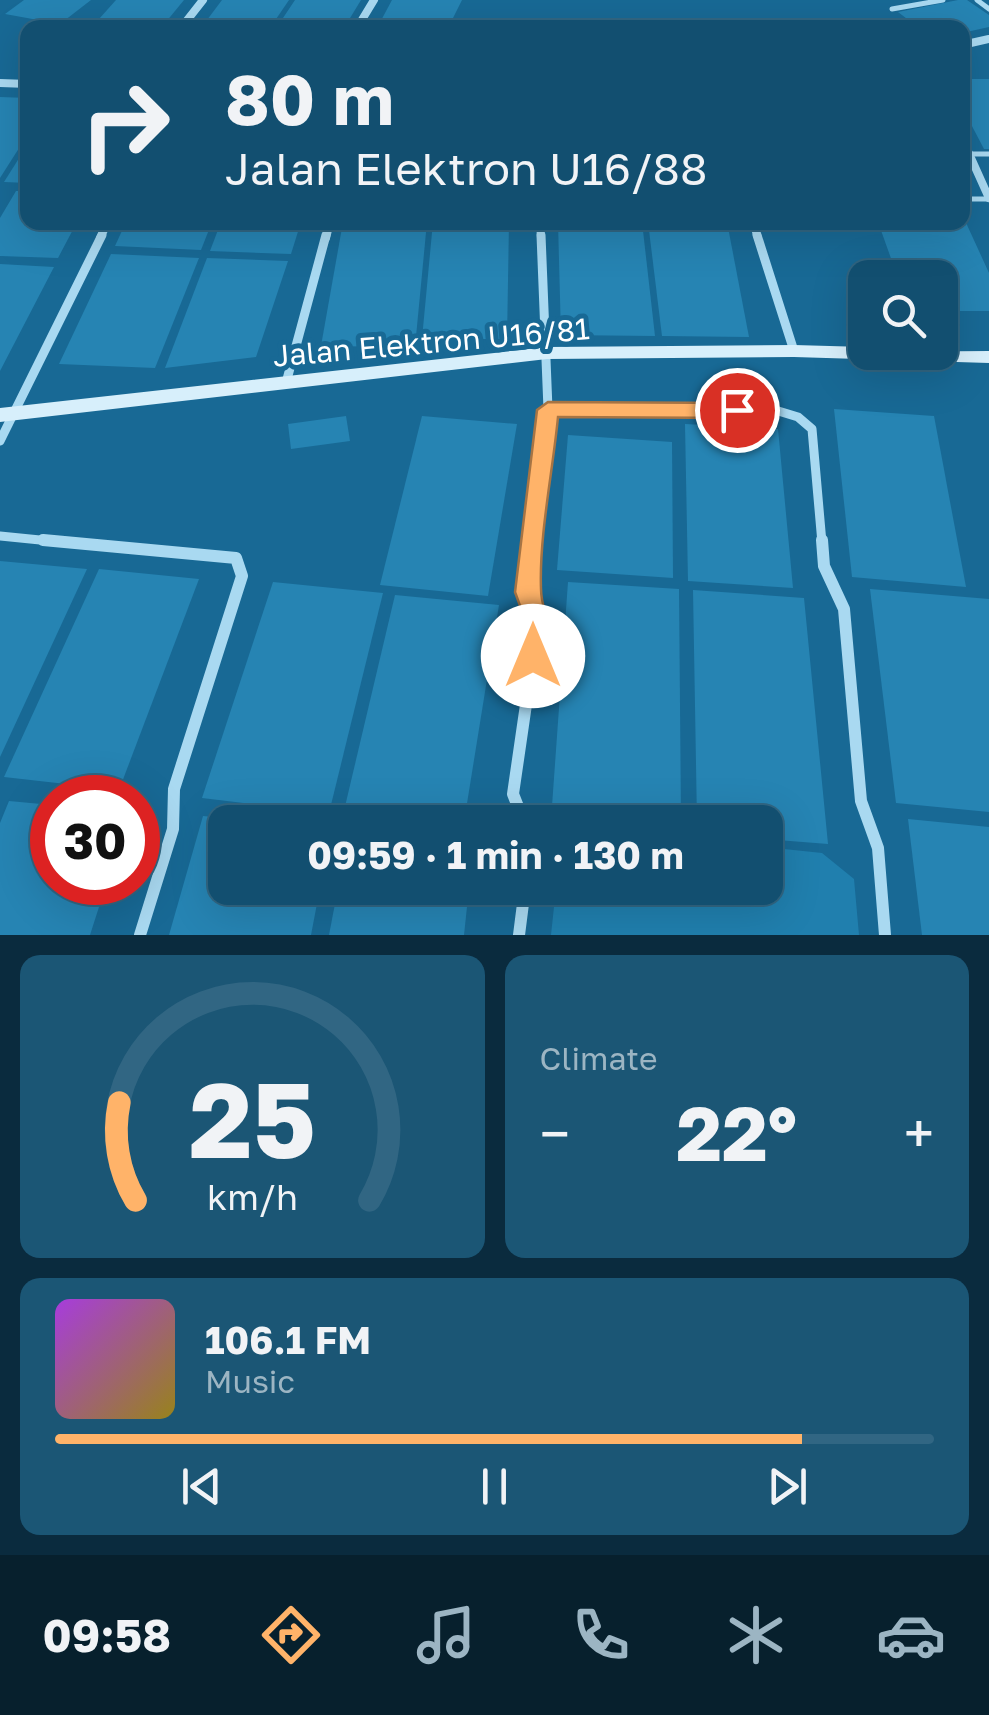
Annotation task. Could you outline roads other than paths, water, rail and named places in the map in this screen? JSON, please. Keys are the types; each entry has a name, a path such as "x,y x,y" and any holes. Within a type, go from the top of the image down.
{"street":[{"path":"970,154 989,199"},
{"path":"0,441 5,416 104,230"},
{"path":"286,382 328,230"},
{"path":"517,805 513,794 538,622 528,592 548,410 540,230"},
{"path":"756,230 794,351"},
{"name":"Jalan Elektron U16/81","path":"5,416 547,353 794,351 989,358"},
{"path":"548,410 775,410 798,417 812,430 824,566 844,608 861,801 878,848 886,935"},
{"path":"0,536 236,558 242,576 174,790 172,829 140,935"},
{"path":"519,935 522,905"}],"lane":[{"path":"892,10 942,0"},
{"path":"977,0 989,8"},
{"path":"970,154 989,154"}]}
